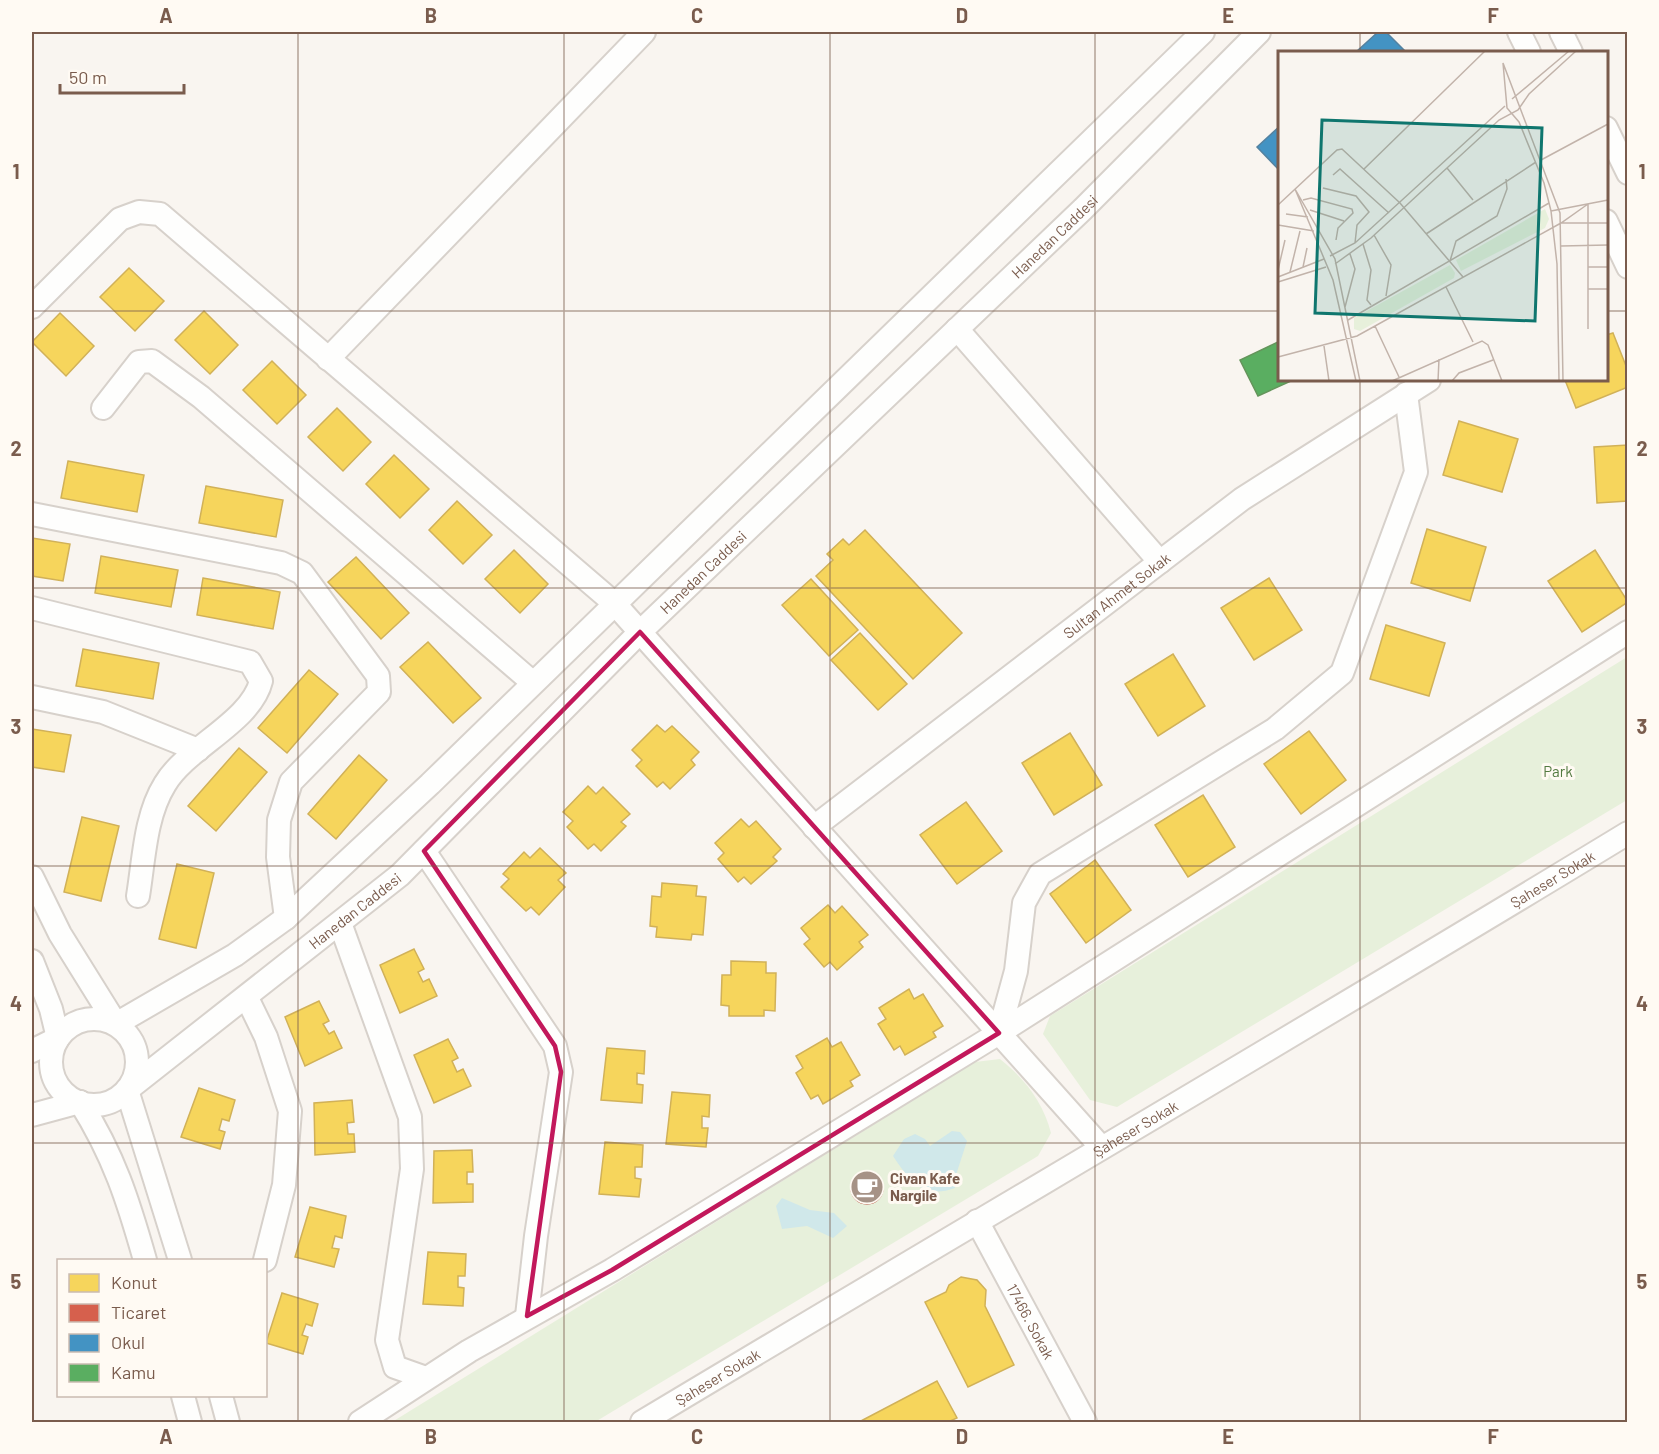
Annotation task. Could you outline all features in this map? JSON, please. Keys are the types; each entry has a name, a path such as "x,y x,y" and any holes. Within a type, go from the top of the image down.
{"street":[{"path":"328,359 644,32"},
{"path":"145,1259 128,1199 113,1159 80,1102 68,1096 53,1076 52,1050 66,1028 90,1018 116,1024 235,955 286,918 430,784 532,682 1203,32"},
{"name":"Hanedan Caddesi","path":"127,1090 400,876 640,632 1083,209 1259,32"},
{"path":"1519,32 1528,51"},
{"path":"1561,32 1570,51"},
{"path":"1608,132 1628,173"},
{"path":"32,307 120,219 140,212 160,214 614,603 1101,1147"},
{"path":"1608,227 1619,263"},
{"path":"957,329 1160,562"},
{"path":"102,408 139,362 152,361 201,397 532,682"},
{"name":"Sultan Ahmet Sokak","path":"814,827 1242,499 1427,381"},
{"path":"999,1033 1016,971 1024,903 1040,874 1275,729 1342,673 1416,472 1406,394"},
{"path":"32,514 281,563 302,573 378,676 379,692 291,782 279,820 278,856 286,918"},
{"path":"32,608 250,662 261,681 258,694 198,750 184,760 166,782 153,805 138,896"},
{"path":"360,1422 527,1316 612,1270 999,1033 1628,632"},
{"path":"32,697 103,712 198,750"},
{"name":"Şaheser Sokak","path":"642,1422 1101,1147 1369,991 1628,833"},
{"path":"424,851 555,1046 561,1072 536,1236 527,1316"},
{"path":"32,877 60,934 116,1024 133,1042 137,1054 134,1079 127,1090 106,1104 80,1102 32,1114"},
{"path":"340,923 410,1117 412,1169 387,1340 394,1367 426,1378"},
{"path":"32,961 51,1009 58,1038"},
{"path":"247,998 266,1037 290,1111 284,1185 265,1259"},
{"path":"32,1051 58,1038"},
{"path":"127,1090 180,1259"},
{"name":"17466. Sokak","path":"977,1221 1085,1422"},
{"path":"184,1397 190,1422"}],"highlighted area":[{"path":"640,632 999,1033 612,1270 527,1316 561,1072 555,1046 424,851"}],"green space":[{"name":"Park","path":"1627,657 1627,800 1117,1107 1090,1100 1043,1034 1050,1016"},
{"path":"1000,1059 1032,1092 1048,1122 1051,1133 1038,1156 595,1422 392,1422 975,1062"}],"water":[{"path":"952,1131 960,1132 967,1141 955,1178 955,1188 934,1191 918,1186 893,1156 904,1139 915,1134 925,1139 930,1146"},
{"path":"782,1198 810,1210 834,1213 847,1226 833,1238 807,1226 782,1229 776,1206"}],"building: Konut":[{"path":"129,268 164,301 135,331 100,297"},
{"path":"204,311 238,345 210,374 175,340"},
{"path":"60,313 94,346 66,376 32,342"},
{"path":"1613,333 1628,371 1628,387 1576,408 1565,381 1608,381 1608,334"},
{"path":"272,361 306,395 277,424 243,390"},
{"path":"337,408 371,442 343,471 308,437"},
{"path":"1459,421 1518,439 1502,492 1443,475"},
{"path":"1628,445 1628,501 1597,503 1594,447"},
{"path":"394,455 429,489 400,518 366,484"},
{"path":"68,461 144,475 137,512 61,498"},
{"path":"206,486 283,500 276,537 199,523"},
{"path":"457,501 492,535 463,564 429,530"},
{"path":"1427,529 1486,547 1470,601 1411,583"},
{"path":"865,530 962,633 913,679 816,576 833,560 827,554 843,539 849,545"},
{"path":"32,538 70,544 63,581 32,576"},
{"path":"514,550 548,584 520,613 485,579"},
{"path":"1595,550 1628,602 1582,632 1548,581"},
{"path":"101,556 178,570 171,607 95,593"},
{"path":"356,557 409,613 381,639 328,582"},
{"path":"203,578 280,592 273,629 197,615"},
{"path":"1269,578 1302,630 1254,660 1221,608"},
{"path":"811,579 858,630 829,656 782,605"},
{"path":"1386,625 1445,643 1429,696 1370,679"},
{"path":"860,633 907,684 878,710 831,660"},
{"path":"428,642 481,698 453,723 400,667"},
{"path":"83,649 159,663 153,699 76,686"},
{"path":"1173,654 1205,706 1158,736 1125,684"},
{"path":"309,670 338,694 287,753 258,728"},
{"path":"657,725 665,732 672,726 699,752 691,760 695,765 670,789 663,782 657,787 636,766 642,760 632,750"},
{"path":"32,729 71,735 64,772 32,767"},
{"path":"1309,731 1346,780 1301,814 1264,764"},
{"path":"1070,733 1102,785 1054,815 1022,763"},
{"path":"239,748 267,772 216,831 188,806"},
{"path":"359,755 387,780 336,839 308,814"},
{"path":"588,786 596,794 603,787 630,814 621,822 626,826 601,851 594,844 588,849 567,827 573,821 563,812"},
{"path":"1203,795 1235,847 1188,877 1155,825"},
{"path":"966,802 1002,851 957,884 920,835"},
{"path":"82,817 119,826 101,901 64,892"},
{"path":"741,819 749,827 756,821 781,849 773,857 777,861 751,884 744,877 738,882 718,859 724,853 715,843"},
{"path":"540,848 566,873 558,880 565,887 539,915 531,907 526,911 501,887 509,879 503,874 524,852 530,858"},
{"path":"1095,860 1131,910 1086,943 1050,894"},
{"path":"177,864 214,873 196,948 159,939"},
{"path":"662,883 697,886 696,896 706,897 703,935 692,934 691,940 656,937 657,927 650,926 652,896 661,897"},
{"path":"828,905 835,913 842,906 868,935 859,942 863,947 837,970 830,962 824,967 804,944 810,939 801,928"},
{"path":"414,949 424,969 418,972 423,982 429,979 437,996 400,1013 380,965"},
{"path":"731,961 766,962 766,973 776,973 775,1011 764,1010 764,1016 729,1016 729,1006 721,1005 722,975 731,975"},
{"path":"909,989 914,999 923,994 943,1026 933,1032 936,1037 905,1055 900,1046 894,1050 878,1024 886,1019 879,1008"},
{"path":"319,1001 329,1021 323,1024 329,1034 334,1031 342,1048 305,1066 285,1017"},
{"path":"827,1038 832,1047 841,1042 860,1075 850,1081 853,1086 823,1104 818,1095 811,1099 796,1073 803,1068 796,1056"},
{"path":"448,1039 458,1058 452,1061 457,1072 463,1069 471,1086 434,1103 414,1055"},
{"path":"607,1048 645,1051 644,1074 637,1073 637,1084 643,1085 642,1103 601,1100"},
{"path":"199,1088 235,1100 229,1121 222,1119 219,1130 225,1132 220,1149 181,1137"},
{"path":"672,1092 710,1095 709,1117 702,1116 702,1128 708,1128 706,1147 666,1144"},
{"path":"352,1100 354,1122 347,1123 348,1134 354,1134 355,1152 315,1155 314,1103"},
{"path":"605,1142 643,1145 642,1167 635,1167 635,1178 641,1179 639,1197 599,1194"},
{"path":"472,1150 473,1172 467,1172 467,1184 473,1184 473,1202 433,1203 434,1151"},
{"path":"310,1207 346,1216 342,1238 335,1236 332,1248 339,1249 334,1267 295,1257"},
{"path":"428,1252 466,1254 465,1276 458,1276 458,1287 464,1288 463,1306 423,1304"},
{"path":"961,1277 977,1280 986,1290 985,1306 1014,1365 968,1387 925,1302 946,1292 949,1285"},
{"path":"282,1293 318,1304 312,1326 306,1324 302,1335 308,1337 303,1354 267,1343"},
{"path":"937,1381 957,1418 948,1422 859,1422"}],"building: Ticaret":[{"name":"Civan Kafe Nargile","path":"867,1172 878,1177 883,1188 878,1199 867,1204 856,1199 851,1188 856,1177"}],"building: Okul":[{"path":"1378,32 1386,32 1405,51 1357,51"},
{"path":"1278,128 1278,169 1257,147"}],"building: Kamu":[{"path":"1278,342 1278,381 1291,381 1258,396 1240,360"}],"place":[{"name":"Civan Kafe Nargile","path":"867,1187"}]}
